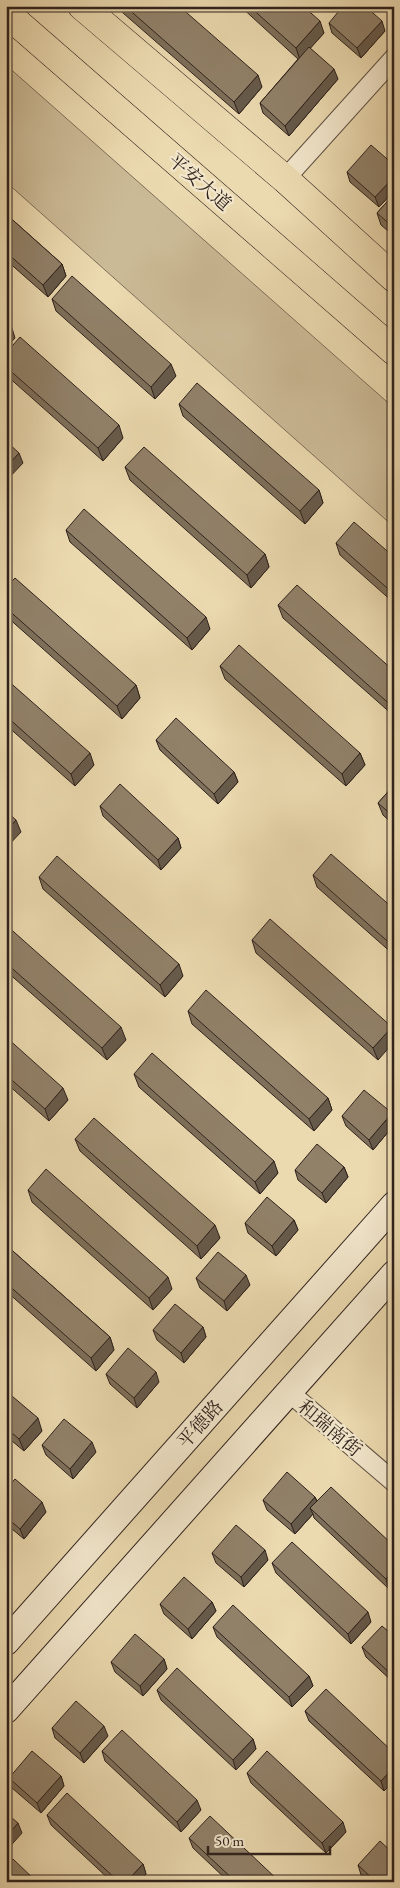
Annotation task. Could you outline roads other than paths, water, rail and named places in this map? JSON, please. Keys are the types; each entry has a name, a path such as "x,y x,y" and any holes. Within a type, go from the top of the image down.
{"main road":[{"path":"82,6 285,178 394,278"},
{"name":"平安大道","path":"6,13 394,351"},
{"name":"平德路","path":"6,1642 394,1205"},
{"path":"6,1710 394,1274"}],"street":[{"path":"285,178 394,58"},
{"name":"和瑞南街","path":"290,1393 394,1482"}]}
